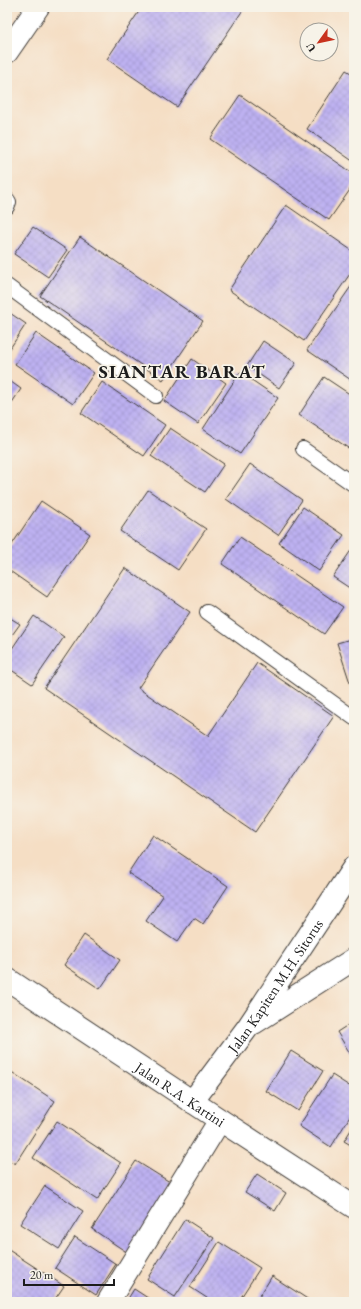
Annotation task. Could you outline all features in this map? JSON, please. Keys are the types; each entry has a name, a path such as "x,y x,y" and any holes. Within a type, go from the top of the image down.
{"street":[{"path":"7,52 38,7"},
{"name":"Jalan Kapiten M.H. Sitorus","path":"192,1102 248,1027 354,867"},
{"path":"248,1027 354,959"},
{"name":"Jalan R.A. Kartini","path":"7,979 192,1102 354,1207"},
{"path":"108,1302 220,1120"}],"lane":[{"path":"7,199 9,202 7,207"},
{"path":"7,286 156,396"},
{"path":"303,449 354,485"},
{"path":"207,612 354,718"}],"building":[{"path":"142,7 245,7 177,107 107,59"},
{"path":"346,70 354,75 354,162 307,129"},
{"path":"240,95 354,174 354,184 329,220 210,139"},
{"path":"286,205 354,252 354,268 304,341 229,290"},
{"path":"33,227 67,250 48,277 14,254"},
{"path":"80,237 203,321 163,380 40,296"},
{"path":"352,285 354,287 354,382 307,350"},
{"path":"7,311 26,324 7,353"},
{"path":"36,333 94,373 73,404 15,364"},
{"path":"263,341 296,363 279,388 247,366"},
{"path":"192,359 226,383 198,424 164,401"},
{"path":"240,372 278,398 240,454 203,429"},
{"path":"324,377 354,397 354,452 299,415"},
{"path":"7,379 21,389 7,410"},
{"path":"102,382 165,425 144,456 81,413"},
{"path":"170,428 224,464 205,492 151,456"},
{"path":"250,464 302,500 278,535 226,499"},
{"path":"148,490 206,529 178,570 120,531"},
{"path":"41,501 90,534 47,597 7,569 7,552"},
{"path":"303,507 344,535 319,571 279,543"},
{"path":"240,537 343,607 324,634 222,564"},
{"path":"354,546 354,591 333,577"},
{"path":"125,568 190,612 138,688 208,736 257,663 334,716 255,832 44,688"},
{"path":"7,616 20,624 7,642"},
{"path":"34,616 64,637 32,684 7,667 7,656"},
{"path":"354,638 354,695 337,643"},
{"path":"153,835 228,886 203,924 194,918 177,942 146,921 163,896 128,873"},
{"path":"84,935 120,960 100,989 64,965"},
{"path":"354,1021 354,1060 337,1032"},
{"path":"291,1051 323,1071 298,1111 266,1091"},
{"path":"7,1069 55,1101 15,1164 7,1159"},
{"path":"332,1075 354,1089 354,1110 331,1147 299,1126"},
{"path":"57,1121 121,1163 97,1200 33,1158"},
{"path":"354,1125 354,1147 344,1141"},
{"path":"136,1161 173,1184 128,1253 92,1229"},
{"path":"257,1174 286,1193 275,1211 245,1192"},
{"path":"45,1186 83,1211 59,1249 20,1224"},
{"path":"185,1219 214,1238 175,1297 147,1279"},
{"path":"75,1237 116,1264 96,1295 55,1268"},
{"path":"219,1242 260,1268 238,1302 213,1302 190,1287"},
{"path":"7,1249 64,1286 53,1302 16,1302 7,1296"},
{"path":"272,1276 312,1302 256,1302"},
{"path":"134,1289 154,1302 126,1302"}],"district":[{"name":"SIANTAR BARAT","path":"182,371"}]}
